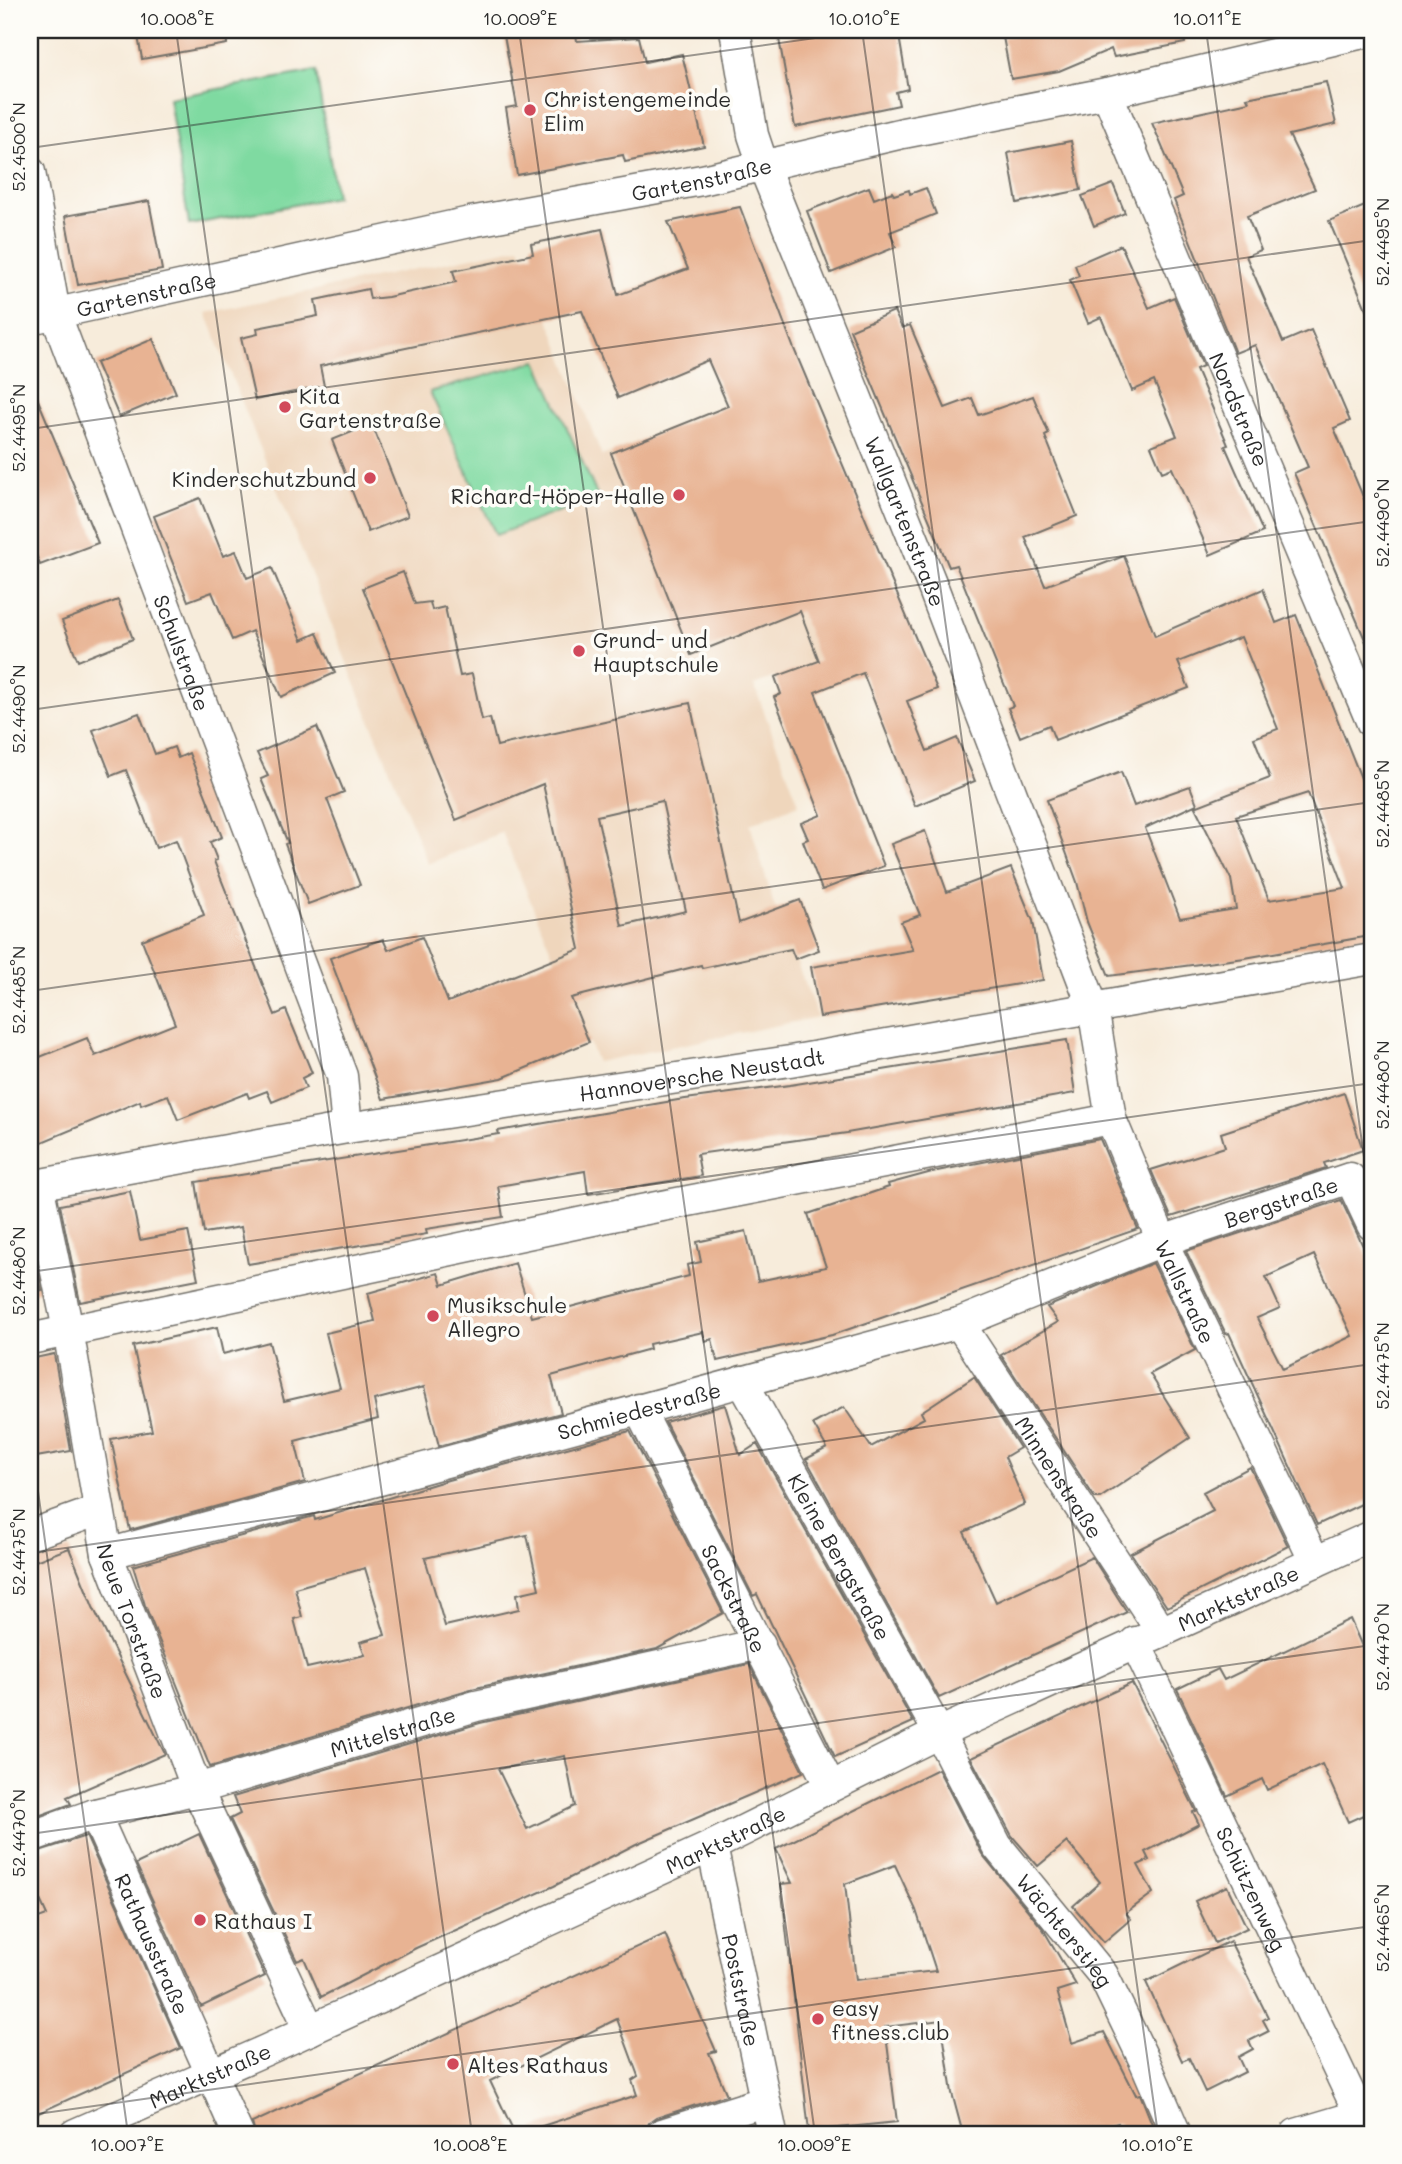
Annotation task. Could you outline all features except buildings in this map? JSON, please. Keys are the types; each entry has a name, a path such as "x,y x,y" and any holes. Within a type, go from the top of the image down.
{"street":[{"name":"Wallgartenstraße","path":"735,30 753,135 763,165 929,577 1093,1007"},
{"name":"Gartenstraße","path":"42,316 470,222 702,180 1107,93 1356,33"},
{"name":"Nordstraße","path":"1107,93 1372,723"},
{"name":"Schulstraße","path":"30,172 42,316 342,1076 347,1128"},
{"name":"Hannoversche Neustadt","path":"34,1185 347,1128 790,1061 1372,959"},
{"name":"Wallstraße","path":"1093,1007 1111,1119 1163,1241 1315,1562"},
{"path":"30,1339 631,1212 1111,1119"},
{"name":"Bergstraße","path":"1163,1241 1350,1178 1372,1225"},
{"name":"Neue Torstraße","path":"34,1185 68,1330 107,1553 197,1789 310,2030"},
{"name":"Schmiedestraße","path":"107,1553 959,1322 1163,1241"},
{"name":"Minnenstraße","path":"959,1322 1148,1636"},
{"name":"Kleine Bergstraße","path":"742,1381 939,1733"},
{"name":"Sackstraße","path":"639,1409 830,1786"},
{"path":"30,1535 99,1510"},
{"name":"Marktstraße","path":"75,2134 712,1846 939,1733 1372,1536"},
{"name":"Schützenweg","path":"1148,1636 1364,2125"},
{"name":"Mittelstraße","path":"30,1837 94,1814 197,1789 476,1706 760,1644"},
{"name":"Wächterstieg","path":"939,1733 997,1846 1103,1975 1176,2134"},
{"name":"Rathausstraße","path":"94,1814 238,2134"},
{"name":"Poststraße","path":"712,1846 763,2102 772,2134"},
{"path":"662,2134 763,2102"},
{"path":"1296,2134 1364,2125"}],"shaded area":[{"name":"Grund- und Hauptschule","path":"520,247 602,456 717,410 819,660 754,685 799,804 750,824 773,902 818,1017 597,1062 502,832 428,864 206,313"}],"green space":[{"path":"316,71 336,197 189,225 169,98"},
{"path":"537,361 598,497 496,535 430,392"}],"place":[{"name":"Christengemeinde Elim","path":"530,110"},
{"name":"Kita Gartenstraße","path":"285,407"},
{"name":"Kinderschutzbund","path":"370,478"},
{"name":"Richard-Höper-Halle","path":"679,495"},
{"name":"Grund- und Hauptschule","path":"579,651"},
{"name":"Musikschule Allegro","path":"433,1316"},
{"name":"Rathaus I","path":"200,1920"},
{"name":"easy fitness.club","path":"818,2019"},
{"name":"Altes Rathaus","path":"453,2064"}]}
